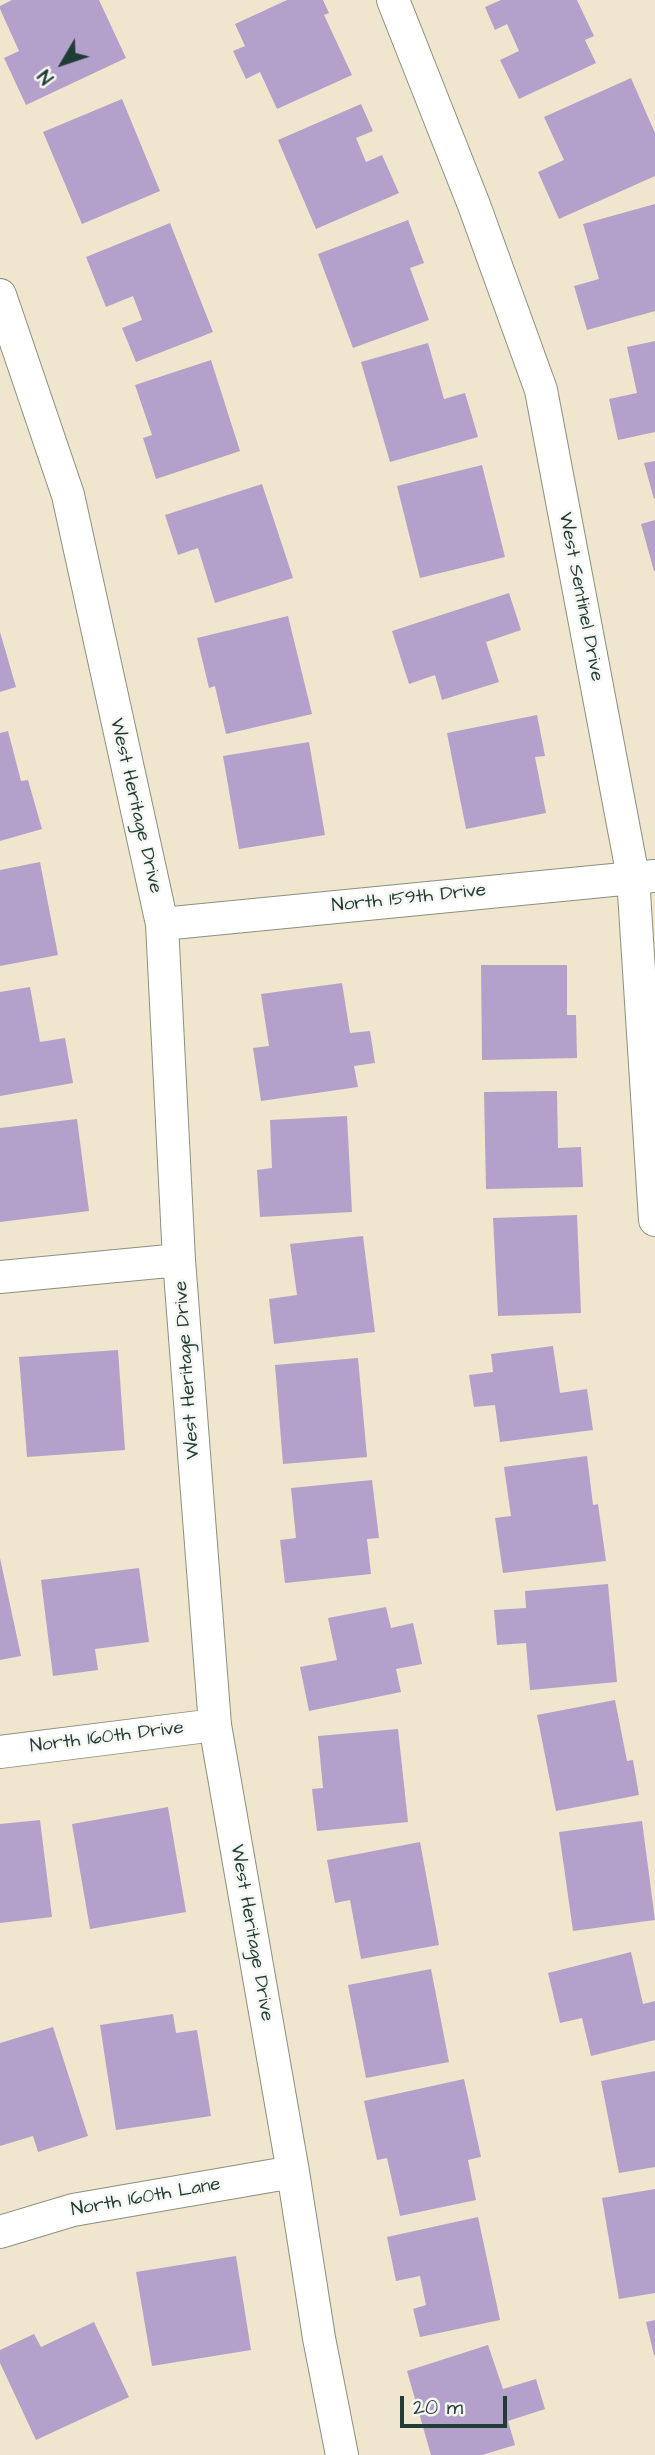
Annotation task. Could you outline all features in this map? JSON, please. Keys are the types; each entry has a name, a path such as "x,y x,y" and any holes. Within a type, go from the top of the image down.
{"street":[{"name":"West Sentinel Drive","path":"393,0 474,205 541,390 644,877 655,1220"},
{"name":"West Heritage Drive","path":"0,295 68,495 162,924 179,1260 215,1725 293,2172 319,2338 342,2455"},
{"name":"North 159th Drive","path":"162,924 644,877"},
{"path":"0,1277 179,1260"},
{"name":"North 160th Drive","path":"0,1752 215,1725"},
{"name":"North 160th Lane","path":"0,2232 73,2210 293,2172"}],"building":[{"path":"12,0 99,0 126,58 26,105 4,58 19,51 0,9 0,6"},
{"path":"287,0 323,0 329,13 324,15 352,75 277,109 260,72 246,79 233,51 245,46 235,24"},
{"path":"501,0 577,0 594,36 585,40 596,63 519,99 500,60 519,51 507,24 495,30 485,7"},
{"path":"631,78 655,133 655,176 559,219 538,172 564,160 544,117"},
{"path":"122,99 160,191 82,224 43,132"},
{"path":"361,104 373,131 356,138 366,162 382,155 399,193 316,229 278,140"},
{"path":"655,204 655,311 587,330 574,286 599,279 583,224"},
{"path":"408,220 424,263 410,268 429,320 353,348 318,254"},
{"path":"170,223 213,332 136,362 122,328 142,320 133,296 106,307 86,257"},
{"path":"655,341 655,432 618,440 609,399 637,393 627,347"},
{"path":"428,343 444,399 465,393 478,437 390,462 361,362"},
{"path":"211,360 240,451 156,479 143,438 152,435 135,385"},
{"path":"655,461 655,498 654,499 644,463"},
{"path":"482,465 505,557 420,578 397,486"},
{"path":"262,484 293,578 215,603 198,548 178,555 165,515"},
{"path":"655,520 655,571 654,571 641,524"},
{"path":"509,593 521,630 486,642 499,682 442,700 435,675 409,684 392,631"},
{"path":"288,616 312,714 226,734 215,686 209,688 197,638"},
{"path":"0,632 16,687 0,692"},
{"path":"537,715 545,756 535,757 546,813 466,829 447,733"},
{"path":"8,731 21,781 28,780 42,829 0,841 0,733"},
{"path":"309,742 325,835 239,849 223,756"},
{"path":"40,862 58,955 0,966 0,870"},
{"path":"481,965 567,965 567,1015 576,1015 577,1058 482,1060"},
{"path":"342,983 350,1033 370,1031 375,1063 354,1066 358,1087 261,1101 253,1048 269,1046 261,994"},
{"path":"30,987 40,1042 65,1038 73,1083 0,1096 0,992"},
{"path":"557,1091 558,1148 581,1147 583,1187 486,1189 484,1092"},
{"path":"347,1116 352,1212 260,1217 257,1170 272,1168 270,1120"},
{"path":"77,1119 89,1211 0,1222 0,1128"},
{"path":"577,1215 581,1313 498,1316 493,1218"},
{"path":"363,1236 375,1332 274,1344 269,1299 297,1295 290,1244"},
{"path":"553,1346 560,1393 587,1389 593,1430 500,1442 495,1405 474,1407 469,1375 493,1372 491,1354"},
{"path":"118,1350 125,1450 27,1457 19,1357"},
{"path":"358,1358 367,1457 283,1464 275,1365"},
{"path":"587,1456 593,1505 598,1504 606,1561 503,1573 495,1518 511,1516 504,1467"},
{"path":"372,1480 379,1538 367,1539 371,1574 285,1583 280,1540 296,1538 291,1488"},
{"path":"0,1558 21,1656 0,1660"},
{"path":"139,1568 149,1642 95,1649 98,1670 53,1676 41,1580"},
{"path":"608,1584 617,1682 530,1690 526,1643 497,1645 494,1610 526,1608 525,1591"},
{"path":"386,1607 391,1628 413,1623 422,1664 396,1669 401,1692 309,1711 300,1667 337,1660 328,1618"},
{"path":"615,1700 627,1761 633,1760 639,1795 556,1811 537,1715"},
{"path":"398,1729 408,1822 317,1831 312,1789 323,1788 318,1736"},
{"path":"168,1807 186,1912 90,1929 72,1824"},
{"path":"40,1820 52,1917 0,1923 0,1824"},
{"path":"642,1821 655,1920 573,1931 559,1832"},
{"path":"420,1842 439,1945 361,1959 350,1900 335,1903 327,1860"},
{"path":"631,1952 643,2004 655,2001 655,2040 591,2056 582,2018 560,2023 548,1973"},
{"path":"431,1969 449,2062 366,2078 348,1985"},
{"path":"173,2014 176,2033 197,2030 211,2116 116,2130 100,2025"},
{"path":"53,2027 88,2136 38,2152 33,2136 0,2146 0,2043"},
{"path":"655,2071 655,2167 619,2173 601,2081"},
{"path":"464,2079 481,2157 468,2160 476,2200 400,2216 387,2158 377,2160 364,2101"},
{"path":"655,2189 655,2293 619,2299 602,2198"},
{"path":"478,2217 500,2320 420,2337 413,2309 426,2305 420,2276 396,2281 387,2237"},
{"path":"236,2256 251,2350 152,2366 136,2272"},
{"path":"655,2320 655,2355 654,2355 646,2322"},
{"path":"94,2322 129,2397 36,2440 0,2363 0,2350 34,2334 41,2347"},
{"path":"488,2345 503,2389 536,2379 545,2409 508,2421 515,2445 482,2455 431,2455 407,2371"}]}
